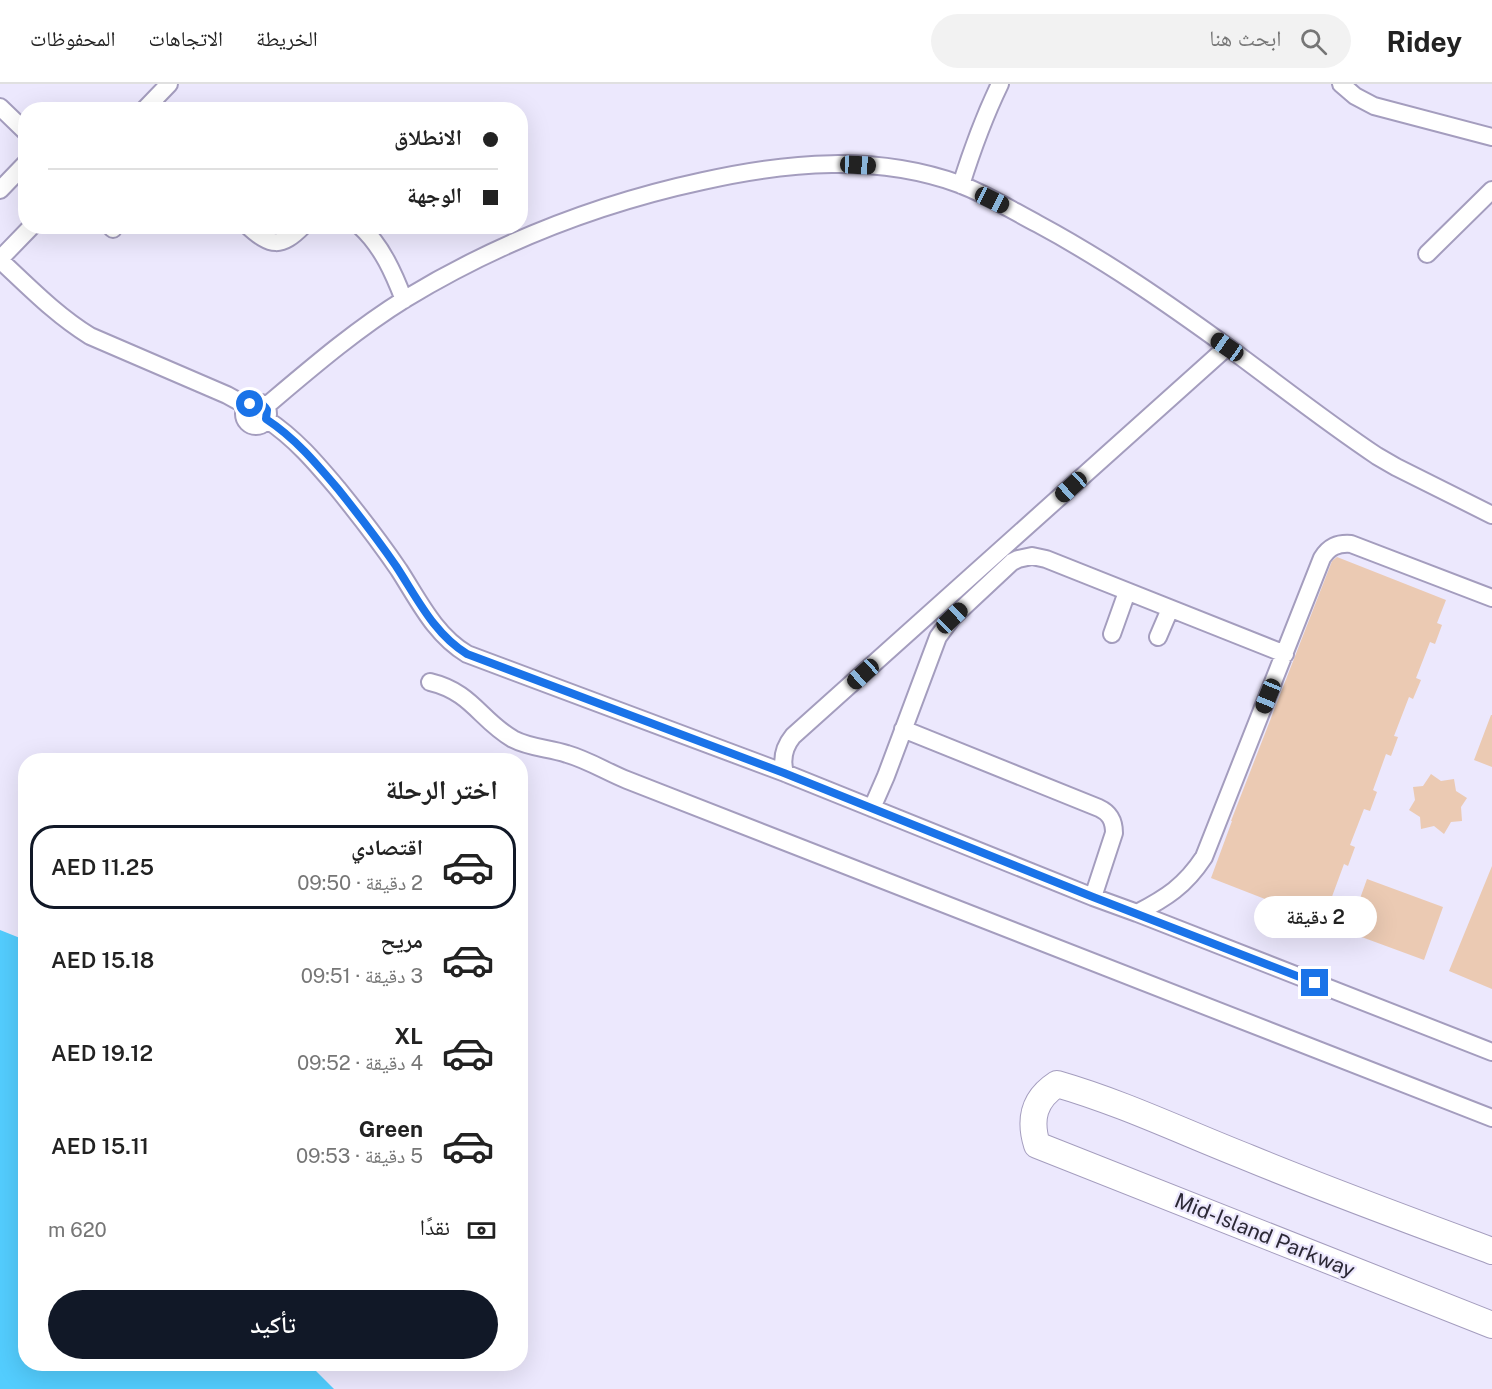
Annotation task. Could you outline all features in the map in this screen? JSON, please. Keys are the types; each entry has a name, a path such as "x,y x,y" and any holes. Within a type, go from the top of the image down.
{"highway":[{"name":"Mid-Island Parkway","path":"1492,1251 1261,1164 1107,1100 1057,1084 1044,1094 1035,1109 1033,1126 1037,1144 1492,1325"}],"street":[{"path":"152,102 169,84"},
{"path":"961,185 975,141 1000,84"},
{"path":"1341,84 1355,96 1374,106 1492,137"},
{"path":"2,113 18,126"},
{"path":"266,413 310,369 404,300 505,245 548,227 626,200 724,176 813,164 873,165 933,176 961,185 1054,233 1142,287 1377,456 1492,515"},
{"path":"0,190 18,171"},
{"path":"1427,254 1492,190"},
{"path":"24,234 0,260 50,308 74,327 247,406 256,402 262,404 266,413 317,464 378,541 436,628 451,644 467,654 784,773 1093,897 1492,1052"},
{"path":"256,234 272,242 285,241 294,234"},
{"path":"366,234 381,252 404,300"},
{"path":"784,773 783,757 788,742 793,736 1227,347"},
{"path":"1137,913 1172,893 1184,883 1204,857 1322,558 1330,548 1337,544 1351,544 1492,598"},
{"path":"872,808 938,637 952,618 1012,562 1025,557 1039,557 1285,654"},
{"path":"1112,634 1127,592"},
{"path":"1158,637 1170,609"},
{"path":"430,682 450,688 460,694 503,732 520,742 568,754 627,780 1492,1118"},
{"path":"903,729 1099,808 1109,815 1114,832 1093,897"}],"water":[{"path":"0,930 18,937 18,1371 316,1371 334,1389 0,1389"}],"building":[{"path":"1337,557 1446,600 1437,623 1442,625 1435,644 1430,642 1416,678 1421,680 1413,699 1409,697 1394,736 1398,737 1391,756 1386,754 1373,790 1377,792 1370,811 1364,809 1350,845 1355,847 1348,866 1344,864 1330,902 1334,904 1327,923 1211,878 1332,561"},
{"path":"1492,715 1492,767 1474,760"},
{"path":"1431,774 1441,781 1454,779 1456,791 1467,798 1461,807 1462,821 1451,822 1444,834 1434,826 1421,829 1420,817 1409,810 1415,800 1413,787 1423,786"},
{"path":"1492,866 1492,989 1449,971"},
{"path":"1367,879 1443,907 1424,960 1348,932"}],"route":[{"path":"250,404 256,402 262,404 267,410 266,419 288,435 317,464 378,541 436,628 451,644 467,654 784,773 1315,983"}]}
